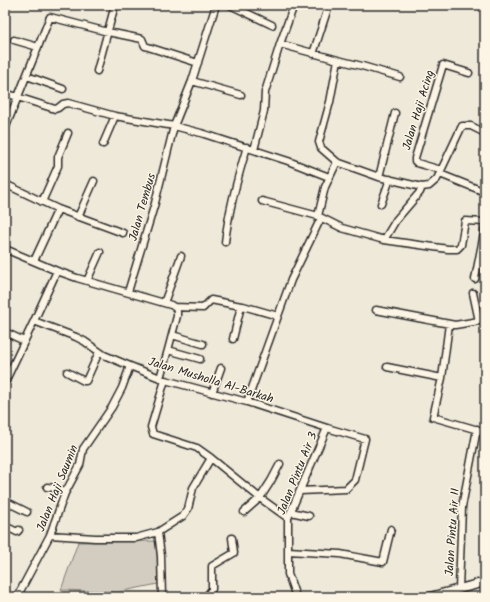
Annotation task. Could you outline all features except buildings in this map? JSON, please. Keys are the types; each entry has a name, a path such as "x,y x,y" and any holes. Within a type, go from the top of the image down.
{"main road":[{"path":"430,597 485,582"}],"street":[{"path":"97,71 115,5"},
{"name":"Jalan Tembus","path":"128,292 155,203 174,126 192,81 216,5"},
{"path":"230,5 272,25"},
{"path":"254,150 264,111 265,92 294,5"},
{"path":"314,54 327,11"},
{"path":"5,129 50,17 142,39 145,46 198,63"},
{"path":"14,40 38,47"},
{"path":"280,44 400,77"},
{"path":"338,60 330,102 319,142 322,148 337,162 390,180 422,187 429,186 437,179 441,172 462,126 471,126 485,133"},
{"name":"Jalan Haji Acing","path":"441,172 417,163 415,158 443,65 469,73"},
{"path":"27,76 62,89"},
{"path":"192,81 241,95"},
{"path":"5,93 55,109 68,103 115,116 174,126 201,133 295,163 329,177"},
{"path":"379,177 395,113"},
{"path":"103,144 115,116"},
{"path":"42,202 58,166 58,158 68,133"},
{"path":"225,242 227,223 234,190 247,147"},
{"path":"246,402 291,280 319,217 325,187 337,162"},
{"path":"441,172 485,192"},
{"path":"381,204 390,180"},
{"path":"78,216 94,181"},
{"path":"5,184 58,209 123,233"},
{"path":"384,240 396,220 420,192 422,187"},
{"path":"262,201 319,217 342,228 384,240 448,249 456,249 461,245 466,221 485,222"},
{"path":"34,261 58,209"},
{"path":"475,279 485,228"},
{"path":"5,249 57,271 174,307 203,308 211,300 243,306 278,316"},
{"path":"87,281 100,252"},
{"path":"164,303 181,256"},
{"path":"5,382 9,365 24,342 57,271"},
{"path":"376,310 455,325 482,320 473,294"},
{"path":"233,339 241,306"},
{"path":"174,307 176,308 177,312 151,427 153,434 197,448 260,498 290,515 309,516"},
{"name":"Jalan Musholla Al-Barkah","path":"34,321 84,341 99,352 163,379 246,402 365,439 355,480 346,489 300,491"},
{"path":"449,324 442,378 433,417 485,432"},
{"path":"5,332 24,342"},
{"path":"172,335 203,344"},
{"path":"168,350 200,359"},
{"path":"67,372 86,381 99,352"},
{"name":"Jalan Haji Saumin","path":"17,597 50,535 65,493 80,464 83,449 112,407 122,388 130,366"},
{"path":"387,367 442,378"},
{"path":"212,393 221,368"},
{"name":"Jalan Pintu Air 3","path":"296,597 288,574 290,515 327,428"},
{"name":"Jalan Pintu Air II","path":"459,589 462,507 477,430"},
{"path":"50,535 95,538 136,538 158,532 183,516 188,509 192,488 211,458"},
{"path":"244,512 260,498 280,464"},
{"path":"47,487 55,488 65,493"},
{"path":"5,501 26,512"},
{"path":"5,526 17,532 19,530"},
{"path":"288,551 340,554 383,562 391,529"},
{"path":"158,532 161,556 162,597"},
{"path":"206,597 212,589 212,566 234,553 232,538"}],"shaded area":[{"path":"157,541 158,584 118,592 61,590 78,542"}]}
